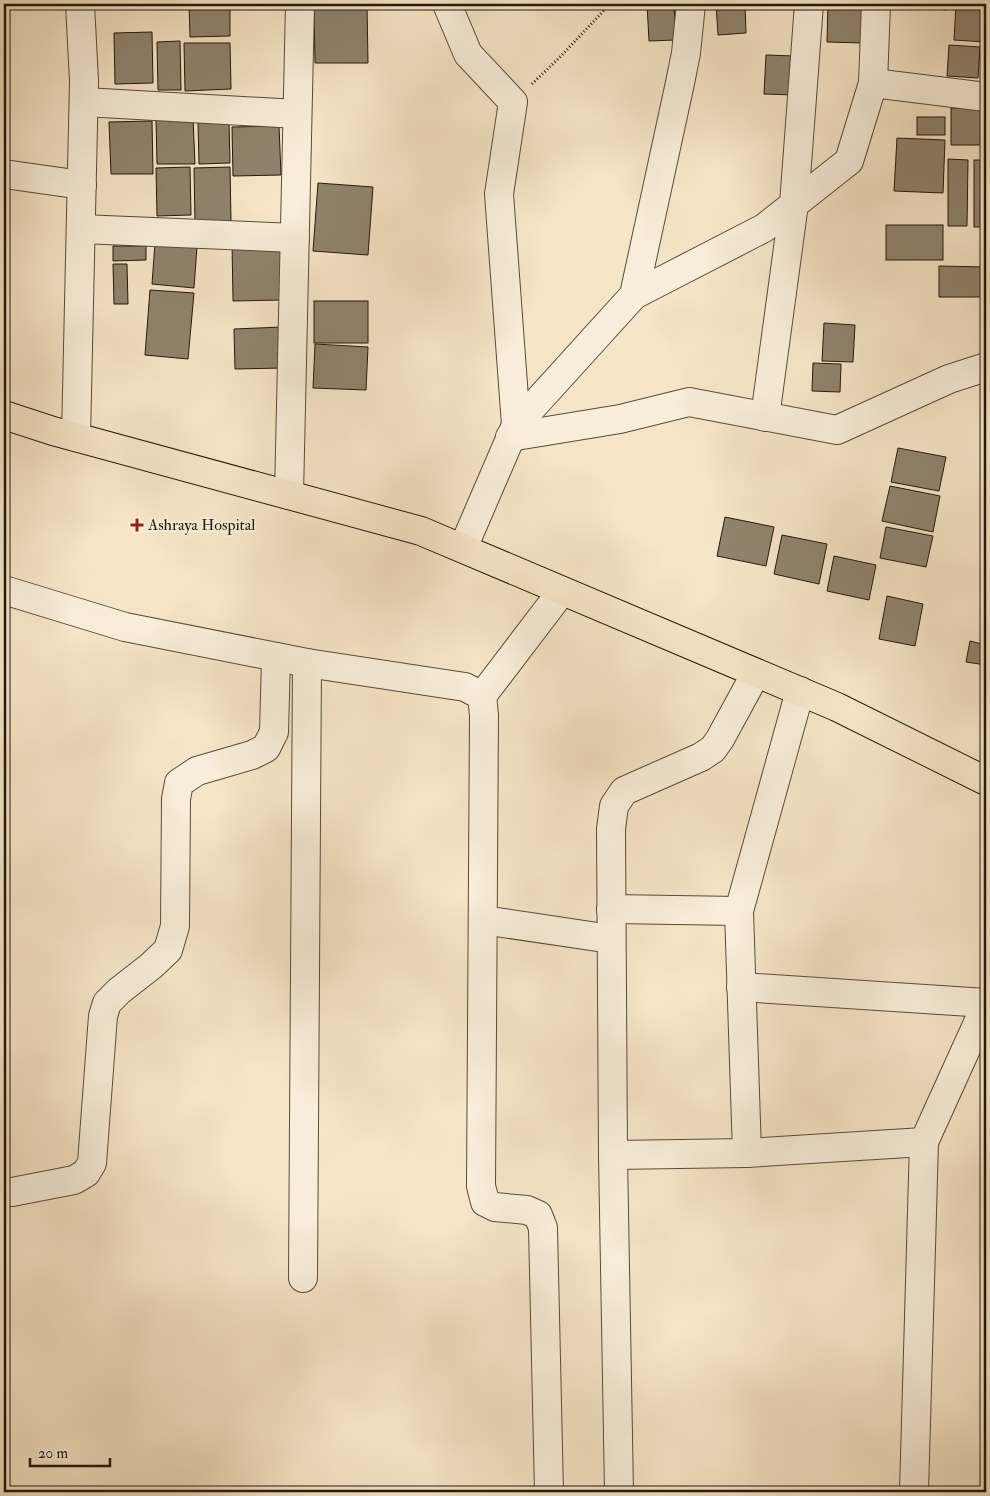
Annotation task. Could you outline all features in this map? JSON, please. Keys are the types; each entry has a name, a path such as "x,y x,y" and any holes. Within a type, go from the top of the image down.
{"main road":[{"path":"4,415 76,437 421,531 837,707 986,778"}],"street":[{"path":"76,437 84,102 80,4"},
{"path":"289,495 300,4"},
{"path":"447,4 468,54 513,102 499,194 513,431"},
{"path":"634,295 686,53 691,4"},
{"path":"765,417 794,204 809,4"},
{"path":"463,548 513,431 634,295 764,228 849,161 873,83 876,4"},
{"path":"873,83 986,97"},
{"path":"84,102 297,114"},
{"path":"4,174 82,185"},
{"path":"81,229 294,238"},
{"path":"513,431 620,419 689,402 836,430 949,379 986,367"},
{"path":"4,590 125,627 307,663 465,687 482,696"},
{"path":"549,1492 544,1228 538,1215 527,1210 496,1207 485,1202 481,1186 484,715 482,696 562,591"},
{"path":"12,1192 74,1180 86,1172 92,1163 103,1016 107,1003 168,950 175,926 176,799 179,783 197,771 252,755 266,748 274,732 276,657"},
{"path":"302,1278 307,663"},
{"path":"619,1492 611,939 611,828 614,806 624,791 701,757 713,749 756,673"},
{"path":"747,1153 739,910 800,691"},
{"path":"611,909 739,910"},
{"path":"483,920 611,939"},
{"path":"741,987 986,1004 924,1142 914,1492"},
{"path":"613,1155 747,1153 924,1142"}],"path":[{"path":"513,102 560,57 610,4"}],"building":[{"path":"189,4 230,4 230,36 190,37"},
{"path":"314,4 367,4 368,63 315,63"},
{"path":"647,4 674,4 676,40 649,41"},
{"path":"716,4 745,4 746,33 718,35"},
{"path":"828,4 864,4 862,43 827,42"},
{"path":"899,4 947,4 946,10"},
{"path":"956,4 986,4 986,42 954,40"},
{"path":"152,32 153,83 115,84 114,33"},
{"path":"180,41 181,90 158,90 157,42"},
{"path":"184,43 230,43 231,89 185,91"},
{"path":"949,45 980,47 978,78 947,76"},
{"path":"766,55 794,56 794,95 764,94"},
{"path":"951,108 986,109 986,145 951,145"},
{"path":"917,117 945,117 945,135 917,135"},
{"path":"193,118 195,164 157,164 156,119"},
{"path":"152,121 153,174 111,174 109,122"},
{"path":"229,121 230,163 199,164 198,122"},
{"path":"279,126 281,175 233,176 232,127"},
{"path":"897,138 945,140 943,193 894,191"},
{"path":"948,159 968,160 967,226 948,226"},
{"path":"974,160 986,160 986,227 974,227"},
{"path":"190,167 191,215 157,216 156,168"},
{"path":"230,167 231,221 195,222 194,168"},
{"path":"318,183 373,187 368,255 313,251"},
{"path":"886,225 943,225 943,260 886,260"},
{"path":"283,242 284,300 233,301 232,243"},
{"path":"155,243 197,247 194,288 152,284"},
{"path":"113,246 146,246 146,260 113,261"},
{"path":"113,264 127,264 128,304 114,304"},
{"path":"939,266 986,267 986,297 939,297"},
{"path":"150,290 194,293 188,359 145,355"},
{"path":"314,301 368,301 368,343 314,343"},
{"path":"824,323 855,325 853,362 822,361"},
{"path":"282,327 283,368 235,369 234,329"},
{"path":"315,344 368,347 366,390 313,388"},
{"path":"813,363 841,364 840,392 812,391"},
{"path":"898,448 946,457 939,491 891,482"},
{"path":"890,486 940,496 933,532 882,521"},
{"path":"725,517 774,527 766,566 717,556"},
{"path":"886,527 933,536 926,567 880,558"},
{"path":"782,535 827,544 819,584 774,574"},
{"path":"834,556 876,565 869,600 827,591"},
{"path":"887,596 923,604 915,646 879,639"},
{"path":"970,641 986,645 986,665 966,662"}],"place":[{"name":"Ashraya Hospital","path":"137,525"}]}
